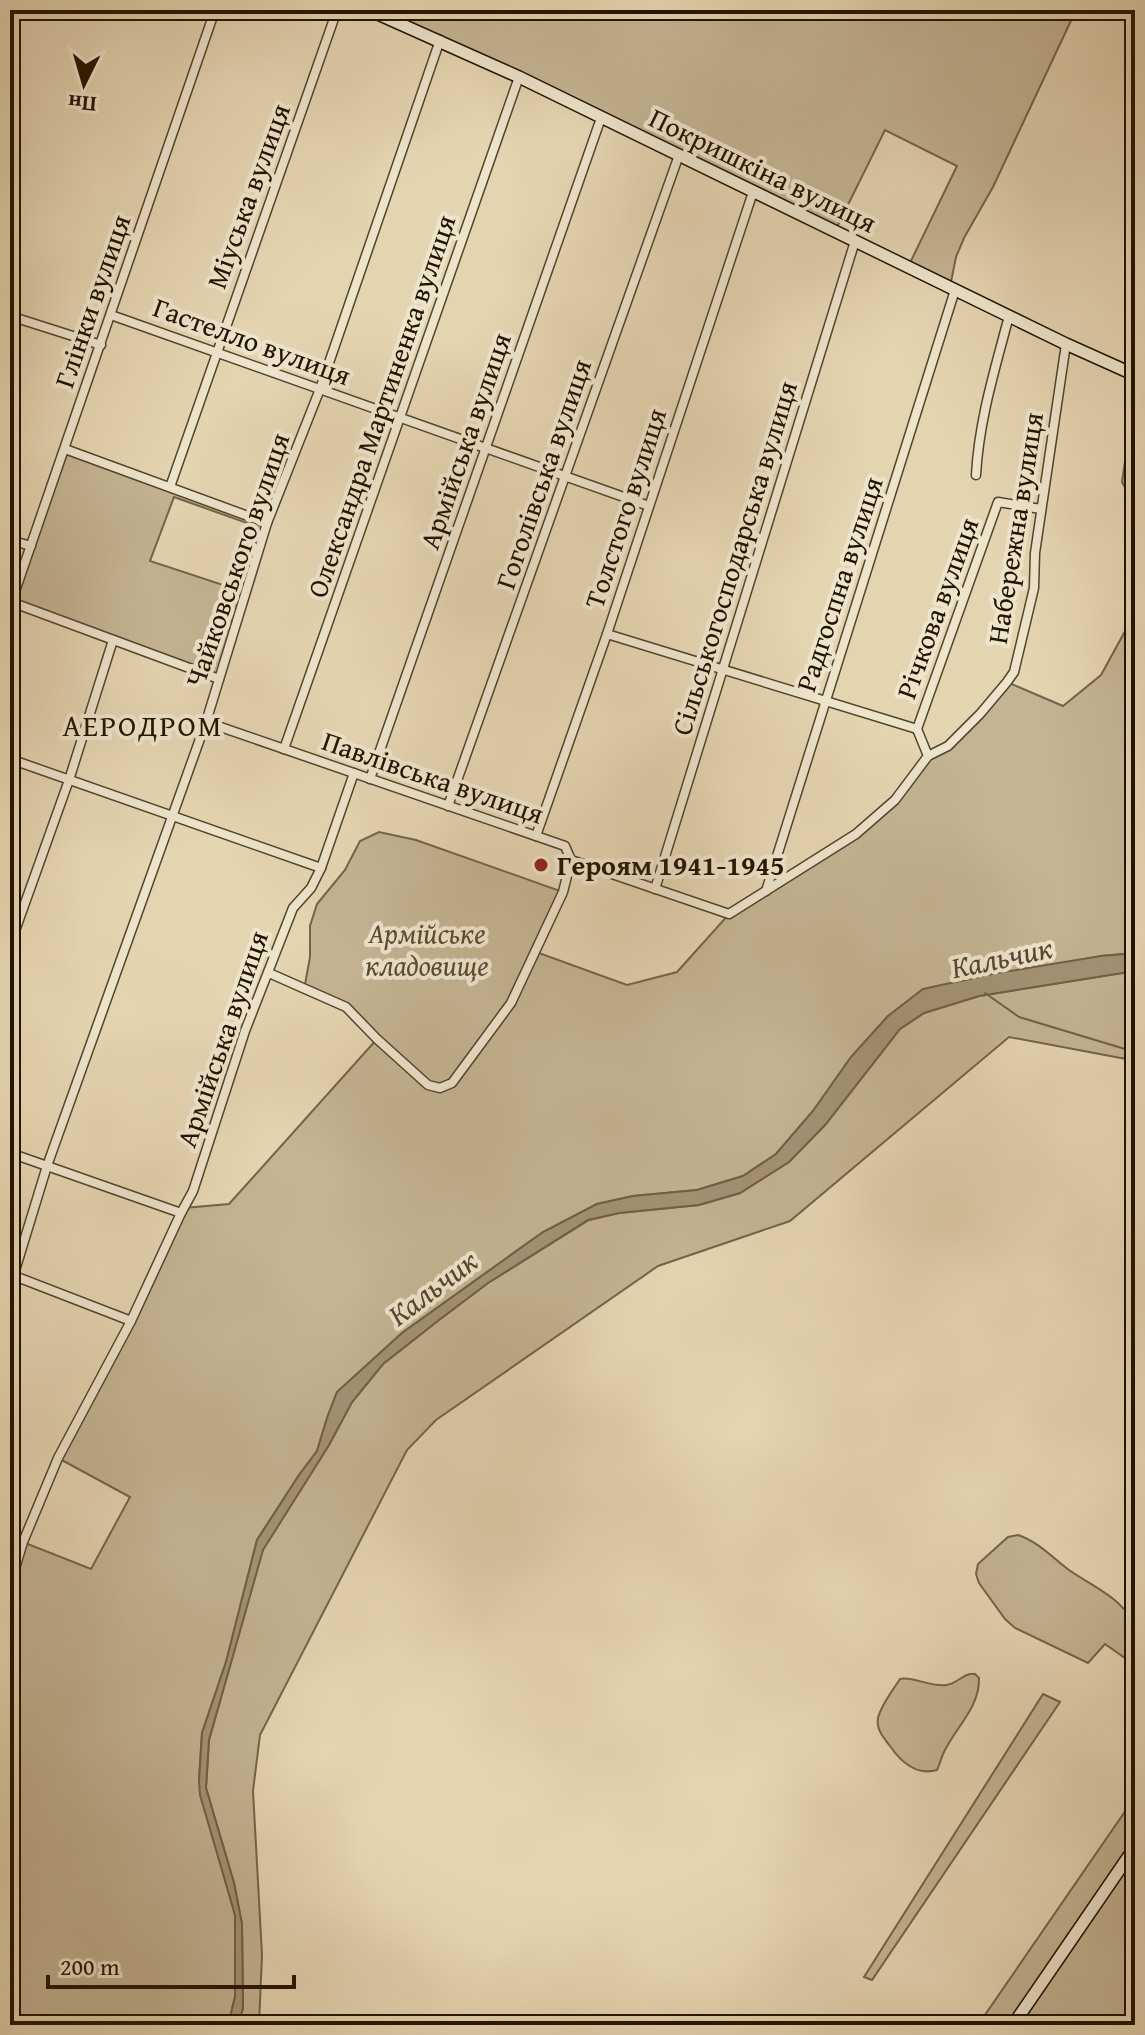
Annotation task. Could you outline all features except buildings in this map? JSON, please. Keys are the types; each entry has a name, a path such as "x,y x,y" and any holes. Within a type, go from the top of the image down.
{"street":[{"name":"Глінки вулиця","path":"11,604 215,10"},
{"name":"Міуська вулиця","path":"170,487 337,10"},
{"name":"Покришкіна вулиця","path":"369,10 519,77 1135,375"},
{"name":"Чайковського вулиця","path":"10,1287 47,1166 206,722 267,523 320,389 440,40"},
{"name":"Олександра Мартиненка вулиця","path":"284,749 519,77"},
{"name":"Армійська вулиця","path":"370,779 601,118"},
{"name":"Гоголівська вулиця","path":"448,806 679,155"},
{"name":"Толстого вулиця","path":"536,836 607,634 753,192"},
{"name":"Сільськогосподарська вулиця","path":"655,889 855,241"},
{"name":"Радгоспна вулиця","path":"765,891 955,290"},
{"name":"Гастелло вулиця","path":"111,315 649,506"},
{"path":"10,316 101,345"},
{"path":"976,475 984,408 1009,316"},
{"name":"Набережна вулиця","path":"765,891 856,834 895,800 928,756 948,746 980,714 1014,672 1034,588 1035,553 1066,344"},
{"path":"65,449 267,523"},
{"name":"Річкова вулиця","path":"917,729 998,502 1041,509"},
{"path":"10,540 31,546"},
{"path":"11,604 219,679"},
{"path":"607,634 917,729 928,756"},
{"path":"10,945 69,780 113,640"},
{"name":"Павлівська вулиця","path":"206,722 565,846 571,860 729,914 765,891"},
{"path":"10,759 321,868"},
{"name":"Армійська вулиця","path":"10,1585 23,1542 58,1458 131,1321 193,1191 228,1079 293,908 311,888 321,868 354,773"},
{"path":"269,973 346,1007 428,1085 440,1088 452,1083 511,1003 563,892 571,860"},
{"path":"10,1153 181,1213"},
{"path":"12,1275 131,1321"},
{"path":"1013,2025 1135,1847"}],"green space":[{"path":"369,10 1076,10 993,187 964,238 956,257 950,287 908,267 957,166 885,130 835,231"},
{"path":"1135,393 1135,506 1122,482"},
{"path":"66,452 264,524 217,676 14,600","holes":["174,497 258,527 238,590 150,561"]},
{"name":"Армійське кладовище","path":"1135,613 1135,953 1101,956 888,1016 851,1057 813,1111 776,1154 743,1176 697,1190 633,1196 597,1204 543,1232 402,1333 337,1392 317,1451 257,1540 226,1662 202,1733 199,1781 235,1915 235,1997 228,2025 10,2025 10,1585 23,1542 91,1569 130,1497 58,1458 184,1208 229,1204 377,1039 346,1007 304,990 310,957 310,926 317,904 345,870 360,841 379,832 416,840 563,892 536,952 627,985 677,972 729,914 856,834 895,800 928,756 948,746 1007,682 1063,706 1101,675"},
{"path":"1135,971 1135,1062 1009,1037 790,1221 658,1266 436,1420 407,1450 260,1735 253,1791 262,1955 259,2025 238,2025 243,2008 242,1924 234,1883 206,1788 209,1740 263,1549 329,1445 352,1402 383,1364 488,1283 589,1220 619,1213 699,1205 740,1193 789,1162 825,1125 900,1029 924,1013 979,996"},
{"path":"1018,1535 1104,1592 1127,1612 1136,1631 1135,1665 1105,1644 1088,1663 1015,1628 1005,1619 976,1574 978,1564 1008,1537"},
{"path":"970,1674 979,1678 976,1698 944,1752 937,1770 922,1771 904,1762 878,1726 884,1703 900,1679 946,1685"},
{"path":"1043,1694 1060,1702 872,1980 864,1977"},
{"path":"1135,1797 1135,2025 978,2025"}],"shaded area":[{"path":"1135,953 1135,971 979,996 924,1013 900,1029 825,1125 789,1162 740,1193 699,1205 619,1213 588,1220 488,1283 383,1364 352,1402 329,1445 263,1550 209,1740 206,1788 234,1883 242,1924 243,2008 238,2025 228,2025 235,1997 235,1915 200,1795 202,1733 226,1662 257,1540 317,1451 337,1392 402,1333 543,1232 597,1204 633,1196 697,1190 743,1176 776,1154 813,1111 851,1057 888,1016 923,989 992,974"}],"waterway":[{"name":"Кальчик","path":"985,993 1019,1017 1135,1052"},
{"path":"90,2021 123,2025"}],"place":[{"name":"Героям 1941-1945","path":"541,865"}],"district":[{"name":"АЕРОДРОМ","path":"143,726"}]}
